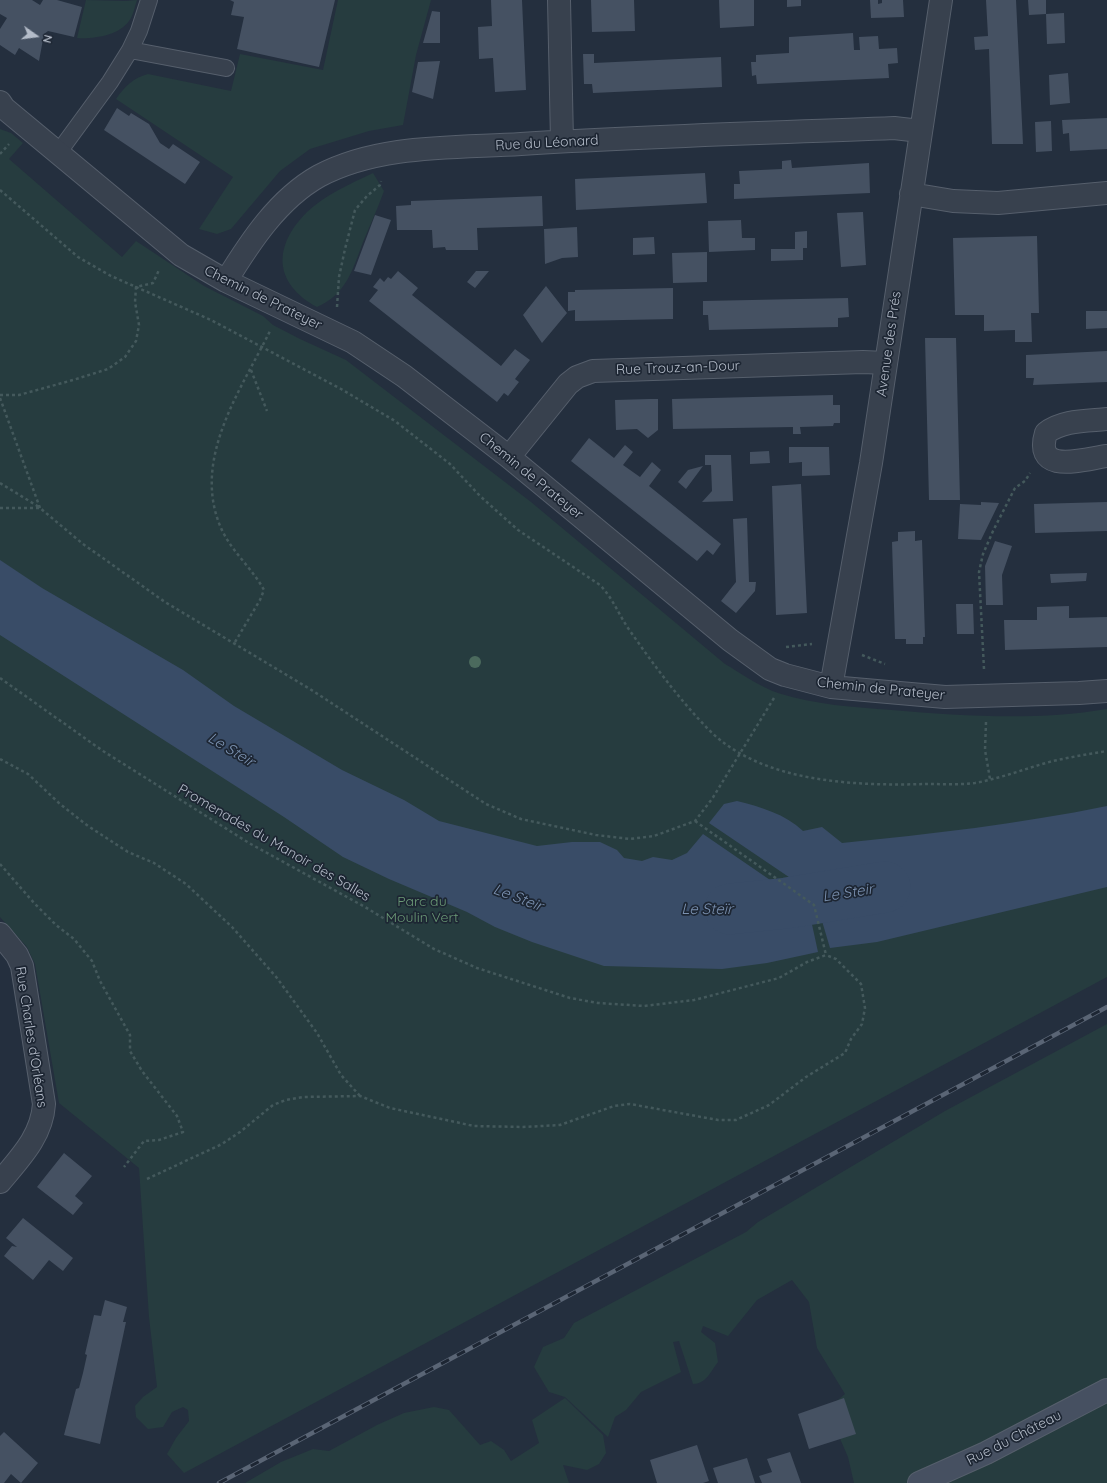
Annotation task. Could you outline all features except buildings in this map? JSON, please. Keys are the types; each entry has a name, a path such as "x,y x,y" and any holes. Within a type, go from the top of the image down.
{"street":[{"path":"559,0 562,141"},
{"name":"Avenue des Prés","path":"832,687 886,363 941,0"},
{"name":"Chemin de Prateyer","path":"1,106 170,246 199,267 326,328 377,356 509,457 756,660 785,676 832,687 945,697 986,697 1107,691"},
{"name":"Rue du Léonard","path":"226,281 247,247 279,208 297,191 320,176 338,168 386,155 414,150 562,141 894,128 920,131"},
{"path":"911,194 954,201 998,203 1107,193"},
{"name":"Rue Trouz-an-Dour","path":"509,457 568,384 577,377 593,371 863,362 886,363"},
{"path":"1107,419 1061,425 1046,433 1043,442 1045,453 1053,461 1065,462 1107,456"},
{"name":"Rue Charles d'Orléans","path":"0,934 17,955 22,966 44,1104 40,1128 30,1144 2,1176"},
{"name":"Rue du Château","path":"919,1483 986,1453 1107,1390"}],"lane":[{"path":"58,153 110,82 130,50 139,31 149,0"},
{"path":"130,50 226,68"}],"path":[{"path":"326,328 335,313 339,302 341,270 355,210 367,196 380,185 386,155"},
{"path":"0,190 78,257 111,276 211,320 341,389 395,421 450,464 480,496 518,530 600,585 610,596 625,623 657,670 681,700 717,738 740,754 783,771 812,778 841,782 909,785 973,783 1052,761 1107,751"},
{"path":"136,287 153,282 170,246"},
{"path":"40,508 0,396 19,395 73,380 108,369 125,357 136,341 139,325 135,302 136,287"},
{"path":"235,642 260,600 264,590 259,581 243,562 221,528 212,499 212,469 219,438 230,408 262,347 279,306"},
{"path":"251,369 267,411"},
{"path":"990,779 986,750 986,697 979,572 983,554 1015,488 1024,481 1045,453"},
{"path":"0,483 40,508 77,539 165,602 235,642 501,812 545,825 619,838 641,838 654,836 695,821 712,800 777,693 785,676"},
{"path":"0,508 40,508"},
{"path":"756,660 770,648 815,643 824,637 856,644 864,656 886,664"},
{"name":"Promenades du Manoir des Salles","path":"0,678 103,751 249,843 365,907 434,949 477,968 570,998 598,1003 644,1006 694,1000 779,978 807,962 826,955"},
{"path":"0,759 28,774 60,804 88,826 128,852 154,863 186,884 232,927 277,978 317,1033 341,1075 360,1096"},
{"path":"147,1179 222,1144 240,1132 273,1105 303,1096 360,1096 390,1108 474,1126 523,1127 560,1124 614,1106 630,1104 718,1120 736,1120 769,1105 806,1077 845,1053 851,1040 862,1024 865,1008 861,984 836,958 826,955 814,905 705,830 695,821"},
{"path":"0,864 34,903 74,939 92,961 100,981 130,1035 130,1051 142,1071 177,1116 183,1132 160,1140 144,1141 124,1167"}],"green space":[{"path":"86,0 137,0 130,19 119,30 105,36 77,38"},
{"path":"338,0 431,0 416,55 403,125 369,131 310,149 280,171 231,229 217,234 199,229 233,177 116,99 130,83 148,74 231,91 240,54 323,70"},
{"name":"Parc du Moulin Vert","path":"0,129 11,133 23,143 9,159 122,257 136,241 204,286 263,316 273,325 346,360 531,502 725,664 751,680 778,693 792,697 820,703 863,708 1000,716 1053,715 1107,709 1107,977 184,1473 167,1454 176,1438 189,1421 188,1410 183,1407 172,1412 163,1427 148,1429 136,1417 135,1406 143,1397 157,1387 149,1317 139,1168 59,1103 35,964 27,947 0,917"},
{"path":"373,173 384,191 356,262 342,288 335,296 317,307 292,287 286,275 283,263 284,251 288,238 296,225 314,206 338,190"},
{"path":"1107,1024 1107,1483 854,1483 848,1457 827,1409 845,1394 817,1348 809,1302 792,1280 757,1300 728,1336 703,1326 701,1332 715,1343 718,1362 708,1376 701,1382 693,1384 679,1341 673,1342 681,1372 641,1392 626,1410 615,1417 608,1437 565,1397 549,1392 534,1367 543,1347 564,1338 574,1323 746,1232 758,1222 945,1111"},
{"path":"565,1398 603,1435 606,1453 599,1464 587,1470 563,1465 569,1483 245,1483 281,1462 313,1449 329,1451 377,1425 404,1413 434,1407 449,1410 480,1445 491,1441 504,1450 511,1461 539,1443 532,1420"}],"water":[{"name":"Le Steïr","path":"0,560 42,588 183,670 234,706 342,770 404,800 439,821 537,846 572,842 600,842 617,850 624,858 642,861 653,857 672,860 687,853 703,834 808,906 818,952 767,963 722,969 604,966 532,942 495,927 467,912 389,879 343,857 284,817 0,635"},
{"path":"737,801 781,816 803,831 822,827 842,843 975,828 1107,806 1107,887 877,942 830,948 814,894 709,823 724,804"}],"waterway":[{"name":"Le Steir","path":"730,909 787,903 885,887"}],"railway":[{"path":"219,1483 1107,1007"}]}
